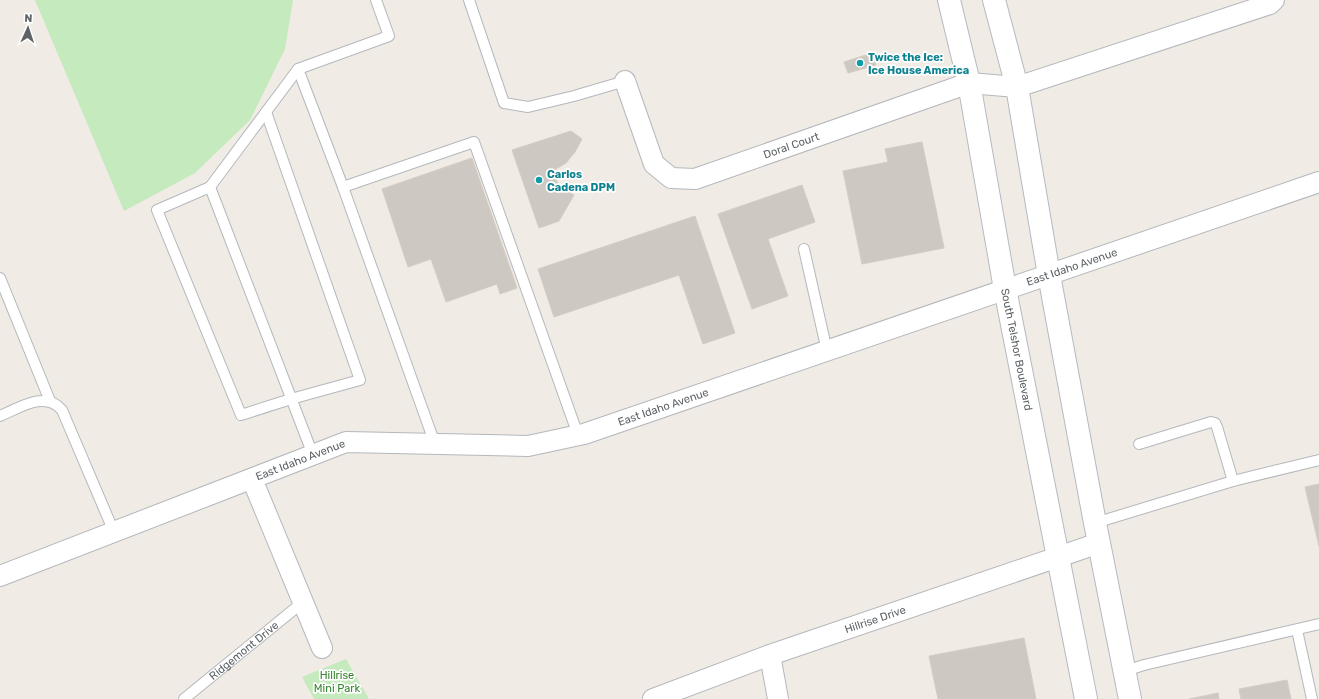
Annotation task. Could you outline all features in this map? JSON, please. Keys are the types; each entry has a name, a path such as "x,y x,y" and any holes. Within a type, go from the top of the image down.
{"main road":[{"name":"South Telshor Boulevard","path":"949,0 969,83 1005,290 1086,699"},
{"path":"994,0 1017,87 1049,275 1097,533 1130,699"}],"street":[{"path":"1017,87 1270,4 1274,0"},
{"name":"Doral Court","path":"625,81 654,164 671,178 695,179 969,83 1017,87"},
{"name":"East Idaho Avenue","path":"0,576 346,442 528,446 578,435 1319,182"},
{"path":"252,479 322,648"},
{"name":"Hillrise Drive","path":"653,699 770,655 1058,557 1097,533"},
{"path":"770,655 778,699"}],"lane":[{"path":"266,112 360,380 291,399 241,415 157,210 210,187 298,69 389,36 376,0"},
{"path":"469,0 504,103 528,107 574,96 625,81"},
{"path":"298,69 343,187 436,444"},
{"path":"343,187 474,142 578,435"},
{"path":"210,187 313,455"},
{"path":"804,249 827,351"},
{"path":"0,278 50,401"},
{"path":"0,416 36,401 50,401 58,405 62,410 114,532"},
{"path":"1139,444 1211,422 1214,423 1217,427 1233,481"},
{"path":"1097,533 1233,481 1319,460"},
{"name":"Ridgemont Drive","path":"184,699 303,602"},
{"path":"1125,671 1144,665 1319,624"},
{"path":"1297,630 1312,699"}],"green space":[{"path":"35,0 293,0 285,49 250,120 195,173 124,211"},
{"name":"Hillrise Mini Park","path":"346,659 369,699 314,699 302,677"}],"building":[{"name":"Twice the Ice: Ice House America","path":"872,53 876,65 848,73 844,62"},
{"name":"Carlos Cadena DPM","path":"571,131 582,139 575,152 566,163 556,169 552,175 560,186 574,195 559,221 539,228 512,150"},
{"path":"922,142 944,248 862,264 843,171 888,162 885,149"},
{"path":"472,158 517,288 500,294 497,284 446,302 431,259 408,267 382,189"},
{"path":"802,185 815,222 768,239 788,296 752,309 718,214"},
{"path":"695,216 735,333 703,344 679,275 554,317 538,269"},
{"path":"1319,484 1319,546 1305,487"},
{"path":"1024,638 1036,699 938,699 929,656"},
{"path":"1287,680 1291,699 1241,699 1239,689"},
{"path":"1218,693 1219,699 1189,699"}],"place":[{"name":"Twice the Ice: Ice House America","path":"860,63"},
{"name":"Carlos Cadena DPM","path":"539,180"}]}
